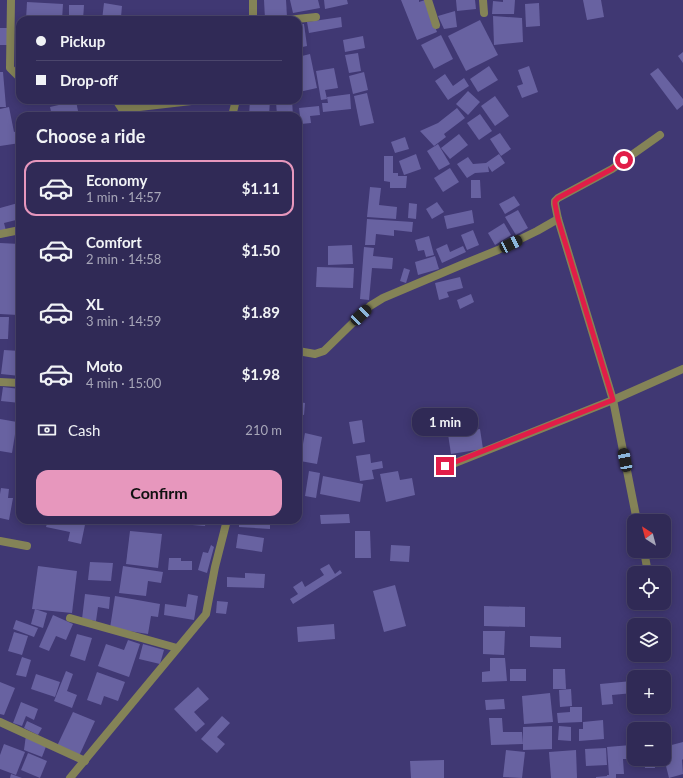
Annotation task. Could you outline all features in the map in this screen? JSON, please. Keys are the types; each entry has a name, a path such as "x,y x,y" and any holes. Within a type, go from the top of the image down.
{"street":[{"path":"10,68 11,0"},
{"path":"253,0 253,16"},
{"path":"428,0 436,25"},
{"path":"482,0 484,13"},
{"path":"302,18 316,17"},
{"path":"0,68 10,68 16,74"},
{"path":"119,104 122,109 165,104"},
{"path":"636,514 613,400 558,219 555,201 612,169 660,135"},
{"path":"302,352 315,354 324,351 370,306 383,298 498,250 558,219"},
{"path":"0,234 16,231"},
{"path":"445,466 613,400 683,369"},
{"path":"0,382 16,383"},
{"path":"70,778 206,614 215,567 226,524"},
{"path":"0,541 27,546"},
{"path":"70,618 177,648"},
{"path":"0,722 85,761"}],"building":[{"path":"264,0 286,0 287,16 265,16"},
{"path":"290,0 318,0 320,8 293,13"},
{"path":"324,0 347,0 348,4 325,9"},
{"path":"401,0 419,0 419,2 425,0 437,32 417,40"},
{"path":"456,0 475,0 476,9 457,11"},
{"path":"503,0 515,0 514,14 492,14 493,1 503,2"},
{"path":"583,0 601,0 604,17 587,20"},
{"path":"27,2 63,4 62,16 26,16"},
{"path":"104,3 122,6 121,16 102,16"},
{"path":"539,3 540,26 526,27 525,4"},
{"path":"69,5 84,5 83,16 69,16"},
{"path":"455,11 457,27 444,29 438,16"},
{"path":"493,16 522,18 523,42 494,45"},
{"path":"341,17 342,27 309,33 307,22"},
{"path":"480,20 498,55 466,71 448,36"},
{"path":"302,24 304,24 307,46 302,47"},
{"path":"0,28 8,28 8,45 0,45"},
{"path":"441,35 453,59 434,69 421,45"},
{"path":"363,36 365,48 345,52 343,40"},
{"path":"683,52 683,63 678,56"},
{"path":"358,53 361,71 349,73 345,55"},
{"path":"310,54 317,88 302,91 302,56"},
{"path":"489,66 498,80 478,92 470,79"},
{"path":"529,66 538,92 522,98 517,86 523,84 518,70"},
{"path":"334,68 338,88 325,90 327,99 321,100 316,71"},
{"path":"658,68 683,99 683,105 677,110 650,74"},
{"path":"0,72 3,72 6,107 0,107"},
{"path":"364,72 368,90 353,94 349,76"},
{"path":"445,74 453,86 464,78 469,86 448,100 435,81"},
{"path":"468,91 480,102 468,115 456,104"},
{"path":"367,93 374,123 360,126 354,96"},
{"path":"350,94 351,109 323,112 322,103 328,103 327,97"},
{"path":"495,96 509,116 495,126 481,106"},
{"path":"63,104 77,104 78,112 51,112 50,107"},
{"path":"250,104 270,104 269,112 249,112"},
{"path":"276,104 292,104 293,112 277,112"},
{"path":"319,106 320,115 310,116 311,123 302,124 302,112 300,112 299,108"},
{"path":"9,107 14,132 16,131 16,144 0,146 0,109"},
{"path":"457,108 465,118 444,134 446,137 434,146 420,131 438,123"},
{"path":"480,114 492,131 479,140 467,123"},
{"path":"500,133 511,149 501,156 490,139"},
{"path":"459,134 468,145 450,159 441,148"},
{"path":"405,137 409,149 395,153 391,142"},
{"path":"438,144 450,164 439,170 427,151"},
{"path":"416,154 421,169 404,175 399,161"},
{"path":"499,154 505,163 492,172 488,166 489,172 475,173 467,178 457,164 468,157 473,164 486,163"},
{"path":"384,156 393,156 393,173 398,173 398,176 407,176 406,188 390,188 390,182 384,181"},
{"path":"450,168 459,182 443,192 434,178"},
{"path":"471,180 480,180 481,198 471,198"},
{"path":"370,187 381,188 379,205 397,207 396,219 367,217"},
{"path":"514,196 520,205 505,214 499,204"},
{"path":"437,202 444,212 432,219 426,209"},
{"path":"409,203 417,204 416,219 408,218"},
{"path":"16,204 16,220 4,223 6,231 0,232 0,208"},
{"path":"472,210 474,223 447,229 444,216"},
{"path":"518,210 528,228 516,235 505,217"},
{"path":"367,219 413,222 412,232 394,230 394,236 376,234 375,245 365,245"},
{"path":"504,223 511,235 495,245 488,233"},
{"path":"473,230 479,245 467,250 461,235"},
{"path":"429,236 434,255 426,257 424,250 418,251 415,240"},
{"path":"0,243 16,244 16,315 0,314"},
{"path":"447,244 450,252 463,246 466,252 442,263 436,249"},
{"path":"352,245 353,264 328,265 328,246"},
{"path":"364,247 374,248 373,256 393,258 392,269 372,268 369,300 360,299"},
{"path":"435,256 439,269 418,275 415,262"},
{"path":"317,267 354,268 353,288 316,287"},
{"path":"404,268 410,270 406,283 400,281"},
{"path":"460,277 463,288 447,292 449,297 439,300 435,283"},
{"path":"471,294 474,302 460,309 457,300"},
{"path":"0,317 9,317 8,339 0,339"},
{"path":"4,350 16,351 16,376 1,374"},
{"path":"3,387 16,389 16,403 1,401"},
{"path":"302,403 305,403 304,415 302,415"},
{"path":"0,419 16,422 12,453 0,451"},
{"path":"362,420 365,442 353,444 349,422"},
{"path":"480,429 483,449 451,454 448,434"},
{"path":"305,433 322,437 317,464 302,461 302,450"},
{"path":"370,454 371,463 382,461 383,468 372,470 374,479 360,481 356,456"},
{"path":"309,471 320,473 316,498 305,496"},
{"path":"398,471 400,480 412,478 415,495 386,502 380,474"},
{"path":"323,476 363,484 360,502 320,494"},
{"path":"1,488 9,489 8,498 13,498 9,520 0,518"},
{"path":"349,514 350,523 321,524 320,515"},
{"path":"47,524 85,524 81,544 68,541 70,532 46,527"},
{"path":"180,524 205,524 205,526"},
{"path":"239,524 270,524 270,529 239,527"},
{"path":"130,531 162,534 158,568 126,564"},
{"path":"355,531 370,531 371,558 355,558"},
{"path":"238,534 264,538 262,552 236,548"},
{"path":"211,545 214,547 207,573 198,570 203,552 208,553"},
{"path":"391,545 410,546 409,562 390,561"},
{"path":"169,558 181,558 181,561 192,561 192,570 168,570"},
{"path":"90,562 113,563 111,581 88,580"},
{"path":"329,564 335,574 340,570 342,573 293,604 290,599 298,594 293,587 302,581 305,587 324,575 320,569"},
{"path":"38,566 77,571 72,613 32,609"},
{"path":"123,566 163,572 161,583 148,581 146,596 119,593"},
{"path":"245,573 265,574 264,588 227,587 227,577 245,578"},
{"path":"395,585 406,626 384,632 373,591"},
{"path":"85,594 110,597 109,609 98,607 96,621 82,619"},
{"path":"188,594 198,596 194,620 164,615 165,604 186,607"},
{"path":"115,596 160,604 158,617 151,616 148,634 110,628"},
{"path":"217,601 228,602 226,614 216,613"},
{"path":"484,606 525,607 525,627 484,626"},
{"path":"35,609 47,613 43,628 31,624"},
{"path":"53,615 73,624 66,640 56,636 49,651 39,647"},
{"path":"16,620 38,628 34,637 13,629"},
{"path":"334,624 335,639 298,642 297,627"},
{"path":"483,631 505,631 504,655 483,654"},
{"path":"14,632 28,636 22,655 8,651"},
{"path":"77,634 92,638 85,661 70,656"},
{"path":"530,636 561,637 561,648 530,647"},
{"path":"128,640 140,644 129,677 98,666 106,644 124,650"},
{"path":"143,644 164,650 160,664 139,659"},
{"path":"22,657 31,660 26,677 16,675"},
{"path":"490,658 505,658 507,681 482,682 482,672 490,671"},
{"path":"510,669 526,669 526,681 510,681"},
{"path":"553,669 565,669 566,689 553,689"},
{"path":"66,671 73,674 67,691 77,695 72,708 54,701"},
{"path":"97,672 125,682 118,701 104,696 101,705 87,700"},
{"path":"36,674 60,682 55,697 31,689"},
{"path":"627,681 627,694 612,695 613,704 602,705 600,684"},
{"path":"0,682 15,688 4,715 0,714"},
{"path":"198,687 209,699 194,712 205,724 196,732 174,709"},
{"path":"571,689 572,706 560,707 559,690"},
{"path":"550,693 553,722 524,724 522,696"},
{"path":"504,699 505,709 486,710 485,700"},
{"path":"21,702 38,709 34,720 26,716 22,726 13,723"},
{"path":"570,707 582,707 582,722 558,723 557,713 570,712"},
{"path":"73,712 95,721 79,756 57,746"},
{"path":"222,716 230,723 217,737 225,744 217,753 201,739"},
{"path":"489,718 502,718 503,732 522,732 523,744 491,745"},
{"path":"603,720 604,739 579,741 579,729 583,729 583,722"},
{"path":"27,721 42,728 38,735 24,728"},
{"path":"552,726 552,749 523,750 523,727"},
{"path":"559,726 571,727 571,741 558,740"},
{"path":"26,735 47,744 42,757 24,750"},
{"path":"683,742 683,774 669,778 666,766 671,766 671,745"},
{"path":"4,744 25,752 16,775 0,769 0,755"},
{"path":"627,745 627,759 623,759 624,774 616,774 616,778 596,778 609,775 607,747"},
{"path":"606,748 607,765 586,766 585,749"},
{"path":"506,750 525,752 522,778 503,777"},
{"path":"576,750 577,778 551,778 549,752"},
{"path":"28,753 47,761 40,778 21,770"},
{"path":"444,760 444,778 411,778 410,761"},
{"path":"645,766 655,766 655,768 645,768"},
{"path":"11,774 22,778 10,778"}],"route":[{"path":"445,466 613,400 558,219 555,201 612,169 624,160"}]}
